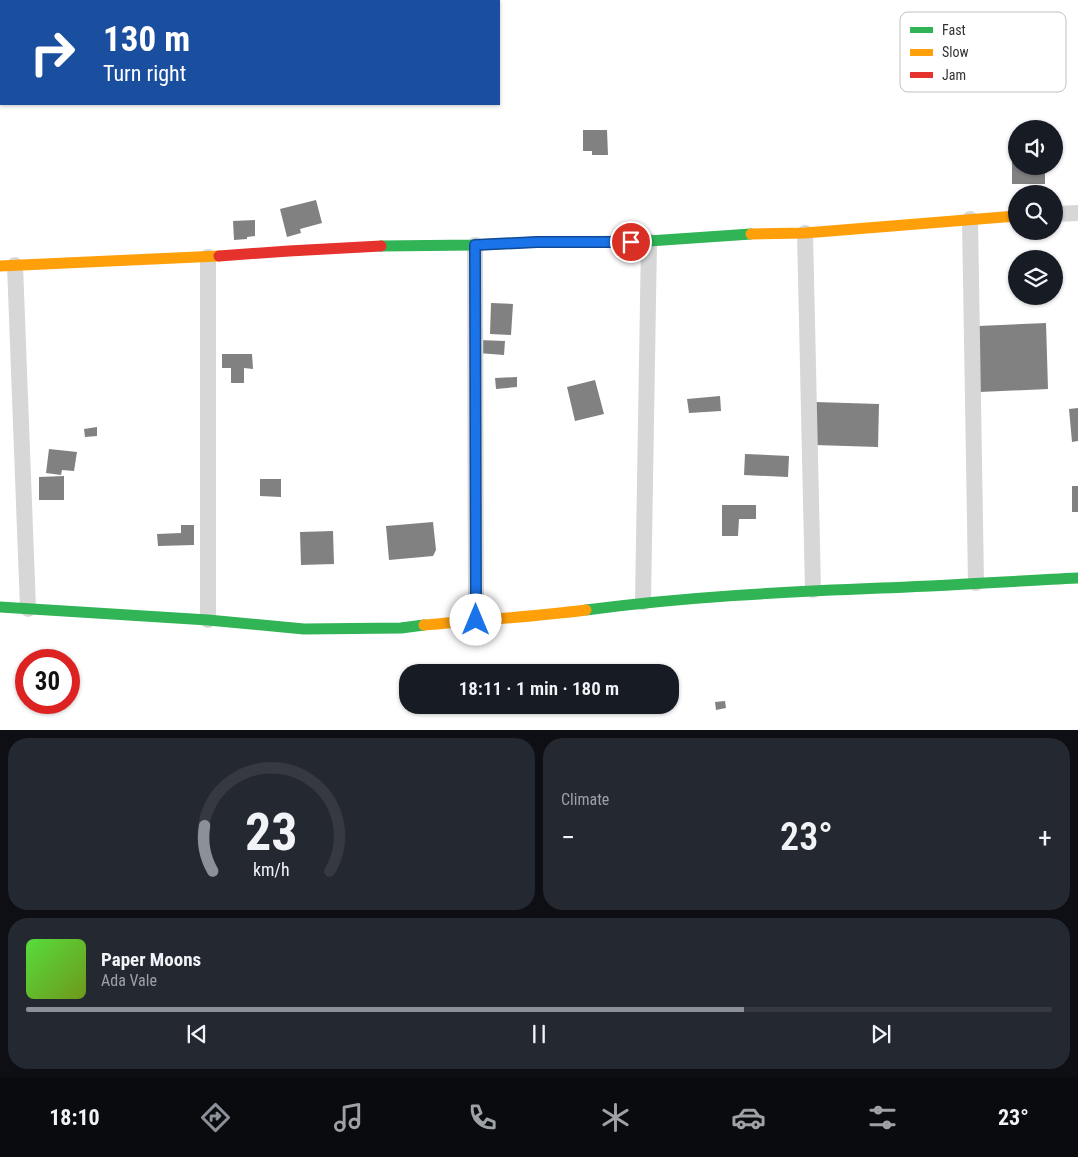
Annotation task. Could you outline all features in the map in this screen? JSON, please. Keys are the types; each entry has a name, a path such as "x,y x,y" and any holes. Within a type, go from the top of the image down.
{"street":[{"path":"1063,214 1078,213"},
{"path":"28,609 8,266 391,246 649,241 742,234 805,233 1008,217"},
{"path":"970,219 976,583"},
{"path":"805,233 813,590"},
{"path":"643,602 649,241"},
{"path":"475,245 476,620"},
{"path":"208,257 208,620"},
{"path":"0,607 208,620 304,629 401,628 538,616 643,602 813,590 1078,578"}],"building":[{"path":"583,130 607,130 608,155 592,155 592,151 583,151"},
{"path":"1012,175 1045,175 1045,184 1012,184"},
{"path":"316,200 322,223 300,229 301,233 287,237 280,209"},
{"path":"255,220 255,236 234,240 233,221"},
{"path":"491,303 513,304 511,335 490,334"},
{"path":"1046,323 1048,389 980,392 978,326"},
{"path":"479,340 505,341 504,355 478,353"},
{"path":"222,354 252,354 253,369 244,368 244,383 231,383 231,368 222,368"},
{"path":"517,377 517,387 496,389 495,378"},
{"path":"595,380 604,414 575,421 567,387"},
{"path":"720,396 721,411 689,413 687,399"},
{"path":"815,402 879,404 878,447 814,445"},
{"path":"1078,408 1078,441 1072,442 1069,409"},
{"path":"97,427 97,436 85,437 84,429"},
{"path":"49,449 77,452 74,471 62,470 61,475 46,473"},
{"path":"745,454 789,456 788,477 744,475"},
{"path":"64,476 64,500 39,500 39,477"},
{"path":"260,479 281,479 281,497 260,496"},
{"path":"1072,486 1078,486 1078,512 1072,512"},
{"path":"722,505 756,505 756,519 739,519 738,536 722,536"},
{"path":"433,522 436,550 433,556 389,560 386,526"},
{"path":"181,525 194,525 194,545 158,546 157,534 181,533"},
{"path":"333,531 334,564 301,565 300,532"},
{"path":"725,701 726,708 716,710 715,702"}],"traffic: fast":[{"path":"381,246 649,241 751,234"},
{"path":"586,610 660,602 807,591 1078,578"},
{"path":"0,607 208,620 304,629 401,628 424,625"}],"traffic: slow":[{"path":"751,234 805,233 1008,217"},
{"path":"0,266 219,256"},
{"path":"424,625 586,610"}],"traffic: jam":[{"path":"219,256 381,246"}],"route":[{"path":"476,620 475,245 537,242 631,242"}]}
